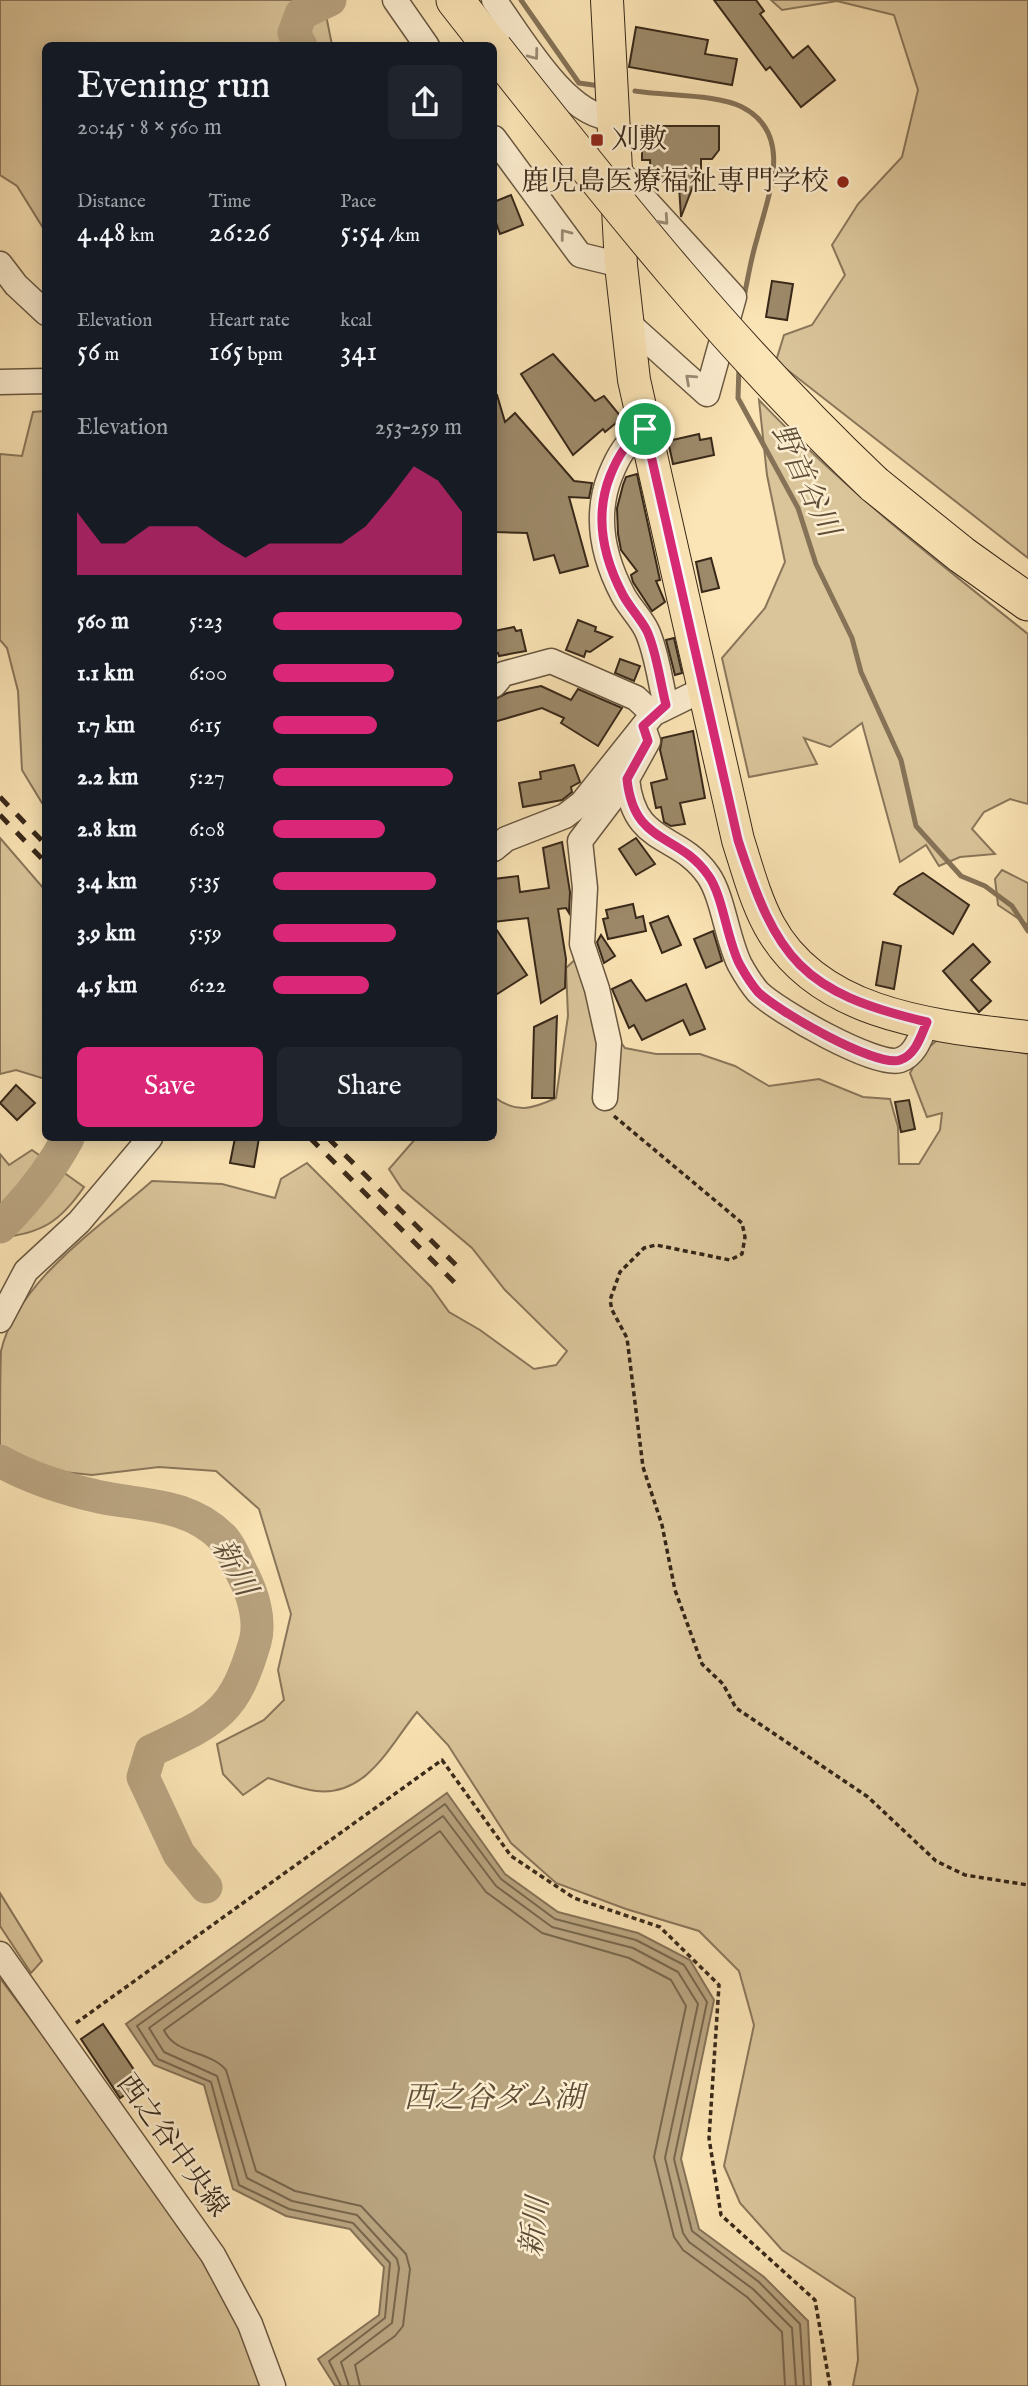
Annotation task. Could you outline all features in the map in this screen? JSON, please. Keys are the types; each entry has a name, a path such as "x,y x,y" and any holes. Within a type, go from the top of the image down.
{"highway":[{"path":"455,0 488,42"},
{"path":"497,53 660,259 762,372 874,484 962,555 1028,602"}],"main road":[{"path":"607,0 621,265 634,380 738,840 753,886 776,935 790,955 815,980 872,1007 927,1022 1028,1037"}],"street":[{"path":"494,0 536,58 580,108 602,118 613,118"},
{"path":"396,2 424,42"},
{"path":"497,142 580,255 621,265"},
{"path":"618,170 734,297 707,394 627,323"},
{"path":"0,264 16,285 42,309"},
{"path":"0,383 42,381"},
{"path":"605,1098 609,1044 597,989 582,944 585,888 580,841 627,779 648,741 654,715 647,632 623,596 605,553 600,518 605,489 616,461 630,438 645,429"},
{"path":"497,681 503,674 551,661 636,698 654,715"},
{"path":"497,846 506,839 565,816 582,803 654,715 704,689"},
{"path":"627,779 635,812 648,830 698,861 711,879 740,965 758,992 794,1018 881,1059 900,1060 915,1049 927,1022"},
{"path":"0,1320 26,1270 79,1222 147,1141"},
{"name":"西之谷中央線","path":"0,1954 213,2255 250,2324 273,2386"}],"path":[{"path":"605,1098 612,1114 742,1223 745,1237 742,1254 730,1260 656,1245 644,1248 620,1272 610,1300 612,1310 627,1338 643,1467 662,1525 675,1590 702,1664 723,1684 736,1708 868,1797 936,1861 965,1875 1028,1885"},
{"path":"57,2037 442,1760 511,1856 573,1898 660,1927 719,1985 709,2138 721,2215 815,2300 830,2386"}],"shaded area":[{"path":"0,0 323,0 331,42 42,42 42,226 17,186 0,175"},
{"path":"771,0 1028,0 1028,558 776,361 784,335 812,325 845,275 832,245 858,204 902,157 918,90 894,15 837,1 782,10"},
{"path":"759,400 856,492 1028,634 1028,804 1010,799 984,812 972,829 995,854 960,857 939,866 926,845 900,862 862,723 830,747 804,738 817,764 749,777 722,658 765,608 785,562 767,475"},
{"path":"42,411 42,803 22,770 18,691 7,648 0,640 0,454 22,456 33,412"},
{"path":"0,838 42,887 42,1078 16,1070 0,1074"},
{"path":"1002,870 1028,883 1028,925 998,905 995,879"},
{"path":"580,955 599,1013 625,1048 656,1054 700,1054 735,1066 769,1086 819,1079 863,1097 890,1099 898,1127 899,1164 919,1164 940,1130 942,1113 927,1117 910,1073 921,1054 942,1036 1028,1054 1028,2386 853,2386 858,2360 855,2298 782,2250 740,2203 724,2166 754,2025 739,1971 699,1931 626,1909 556,1883 511,1843 448,1745 417,1712 376,1766 350,1786 334,1791 316,1791 268,1778 243,1795 223,1774 217,1744 264,1720 284,1700 278,1670 291,1614 259,1509 216,1471 159,1467 92,1475 44,1470 0,1452 1,1351 10,1325 24,1301 63,1257 152,1181 222,1184 275,1198 281,1179 307,1163 431,1287 449,1312 480,1330 534,1369 556,1365 567,1351 505,1290 472,1248 402,1189 389,1169 413,1141 497,1141 497,1099 510,1106 525,1108 556,1098 568,1016 566,968"},
{"path":"32,1150 84,1187 67,1209 49,1224 27,1233 0,1238 0,1154 9,1165"},
{"path":"0,1893 42,1961 31,1973 0,1926"},
{"path":"0,1978 142,2168 234,2309 267,2386 0,2386"}],"water":[{"name":"西之谷ダム湖","path":"447,1793 505,1874 558,1912 638,1933 690,1960 714,2000 681,2159 699,2229 764,2277 808,2321 811,2386 335,2386 318,2359 379,2315 384,2267 350,2229 286,2216 233,2189 204,2085 154,2065 126,2024"}],"building":[{"path":"714,0 756,0 764,11 760,14 793,58 808,46 835,80 801,107 770,67 766,70"},
{"path":"636,27 708,40 705,54 737,59 732,85 629,67"},
{"path":"642,126 719,126 719,150 712,159 701,159 701,172 692,172 693,186 681,217 679,186 672,186 672,181 651,181 650,160 642,160"},
{"path":"511,195 523,225 500,234 497,226 497,201"},
{"path":"772,281 793,284 787,320 766,317"},
{"path":"553,354 595,401 604,396 622,418 605,432 603,429 573,455 521,374"},
{"path":"497,395 505,422 515,413 574,481 592,483 589,498 569,497 588,566 560,573 554,555 534,560 527,533 497,532"},
{"path":"699,434 700,440 711,438 714,455 673,464 668,441"},
{"path":"637,474 660,580 656,581 665,602 652,611 633,582 631,575 637,571 621,550 618,534 617,508 623,485 626,477"},
{"path":"711,558 719,588 702,592 696,562"},
{"path":"578,620 596,627 595,631 612,637 590,652 586,651 584,657 566,650"},
{"path":"514,627 516,631 521,630 526,651 499,656 497,630"},
{"path":"674,638 682,673 675,675 666,640"},
{"path":"620,659 640,666 634,681 615,673"},
{"path":"541,686 571,700 578,689 622,708 598,746 561,723 564,718 542,708 497,721 497,698 507,693"},
{"path":"693,731 705,798 680,803 685,824 671,826 664,822 661,807 656,808 651,783 667,779 660,750 662,738"},
{"path":"574,765 580,782 571,787 572,792 562,800 523,807 519,783 541,779 540,772"},
{"path":"636,838 655,864 636,875 619,849"},
{"path":"562,842 570,892 569,913 566,908 558,909 566,959 565,988 541,1003 528,918 497,922 497,879 518,876 520,892 549,888 543,848"},
{"path":"923,873 969,905 953,934 894,894 899,887"},
{"path":"633,904 636,918 643,916 646,931 608,939 603,919 608,918 606,910"},
{"path":"668,916 681,945 662,953 650,923"},
{"path":"497,930 527,975 497,994"},
{"path":"713,931 722,961 706,968 694,939"},
{"path":"601,935 615,956 604,963 597,942"},
{"path":"883,942 901,946 894,989 876,985"},
{"path":"973,944 990,962 971,980 991,1001 979,1012 943,971"},
{"path":"631,980 646,1001 686,984 705,1029 690,1035 683,1020 642,1040 634,1025 629,1028 612,989"},
{"path":"557,1016 554,1098 532,1098 534,1027"},
{"path":"16,1085 35,1103 17,1120 0,1103"},
{"path":"909,1100 915,1129 901,1132 895,1102"},
{"path":"234,1141 258,1141 254,1167 230,1163"},
{"path":"103,2024 143,2083 120,2098 81,2039"}],"waterway":[{"name":"新川","path":"299,42 294,33 301,14 330,0"},
{"name":"野首谷川","path":"521,0 579,83 600,86"},
{"name":"野首谷川","path":"635,91 731,103 742,107 758,119 768,133 773,149 774,167 744,297"},
{"name":"野首谷川","path":"739,366 738,398 798,508 816,564 852,638 861,672 901,760 916,826 961,876 985,886 1012,906 1028,931"},
{"name":"新川","path":"0,1227 38,1185 66,1141"},
{"name":"新川","path":"0,1461 35,1478 74,1491 165,1508 196,1518 223,1538 234,1556 255,1608 257,1634 247,1666 239,1685 220,1712 192,1731 151,1751 143,1777 179,1854 206,1887"}],"railway":[{"path":"0,797 42,841"},
{"path":"0,815 42,859"},
{"path":"313,1141 455,1283"},
{"path":"331,1141 464,1273"}],"place":[{"name":"刈敷","path":"597,140"},
{"name":"鹿児島医療福祉専門学校","path":"843,182"}],"route":[{"path":"645,429 738,840 753,886 769,925 790,955 815,980 849,999 884,1012 927,1022 915,1049 900,1060 881,1059 838,1041 794,1018 758,992 740,965 711,879 698,861 648,830 635,812 627,779 648,741 643,726 653,714 666,705 647,632 623,596 605,553 600,518 605,489 616,461 630,438 645,429"}]}
